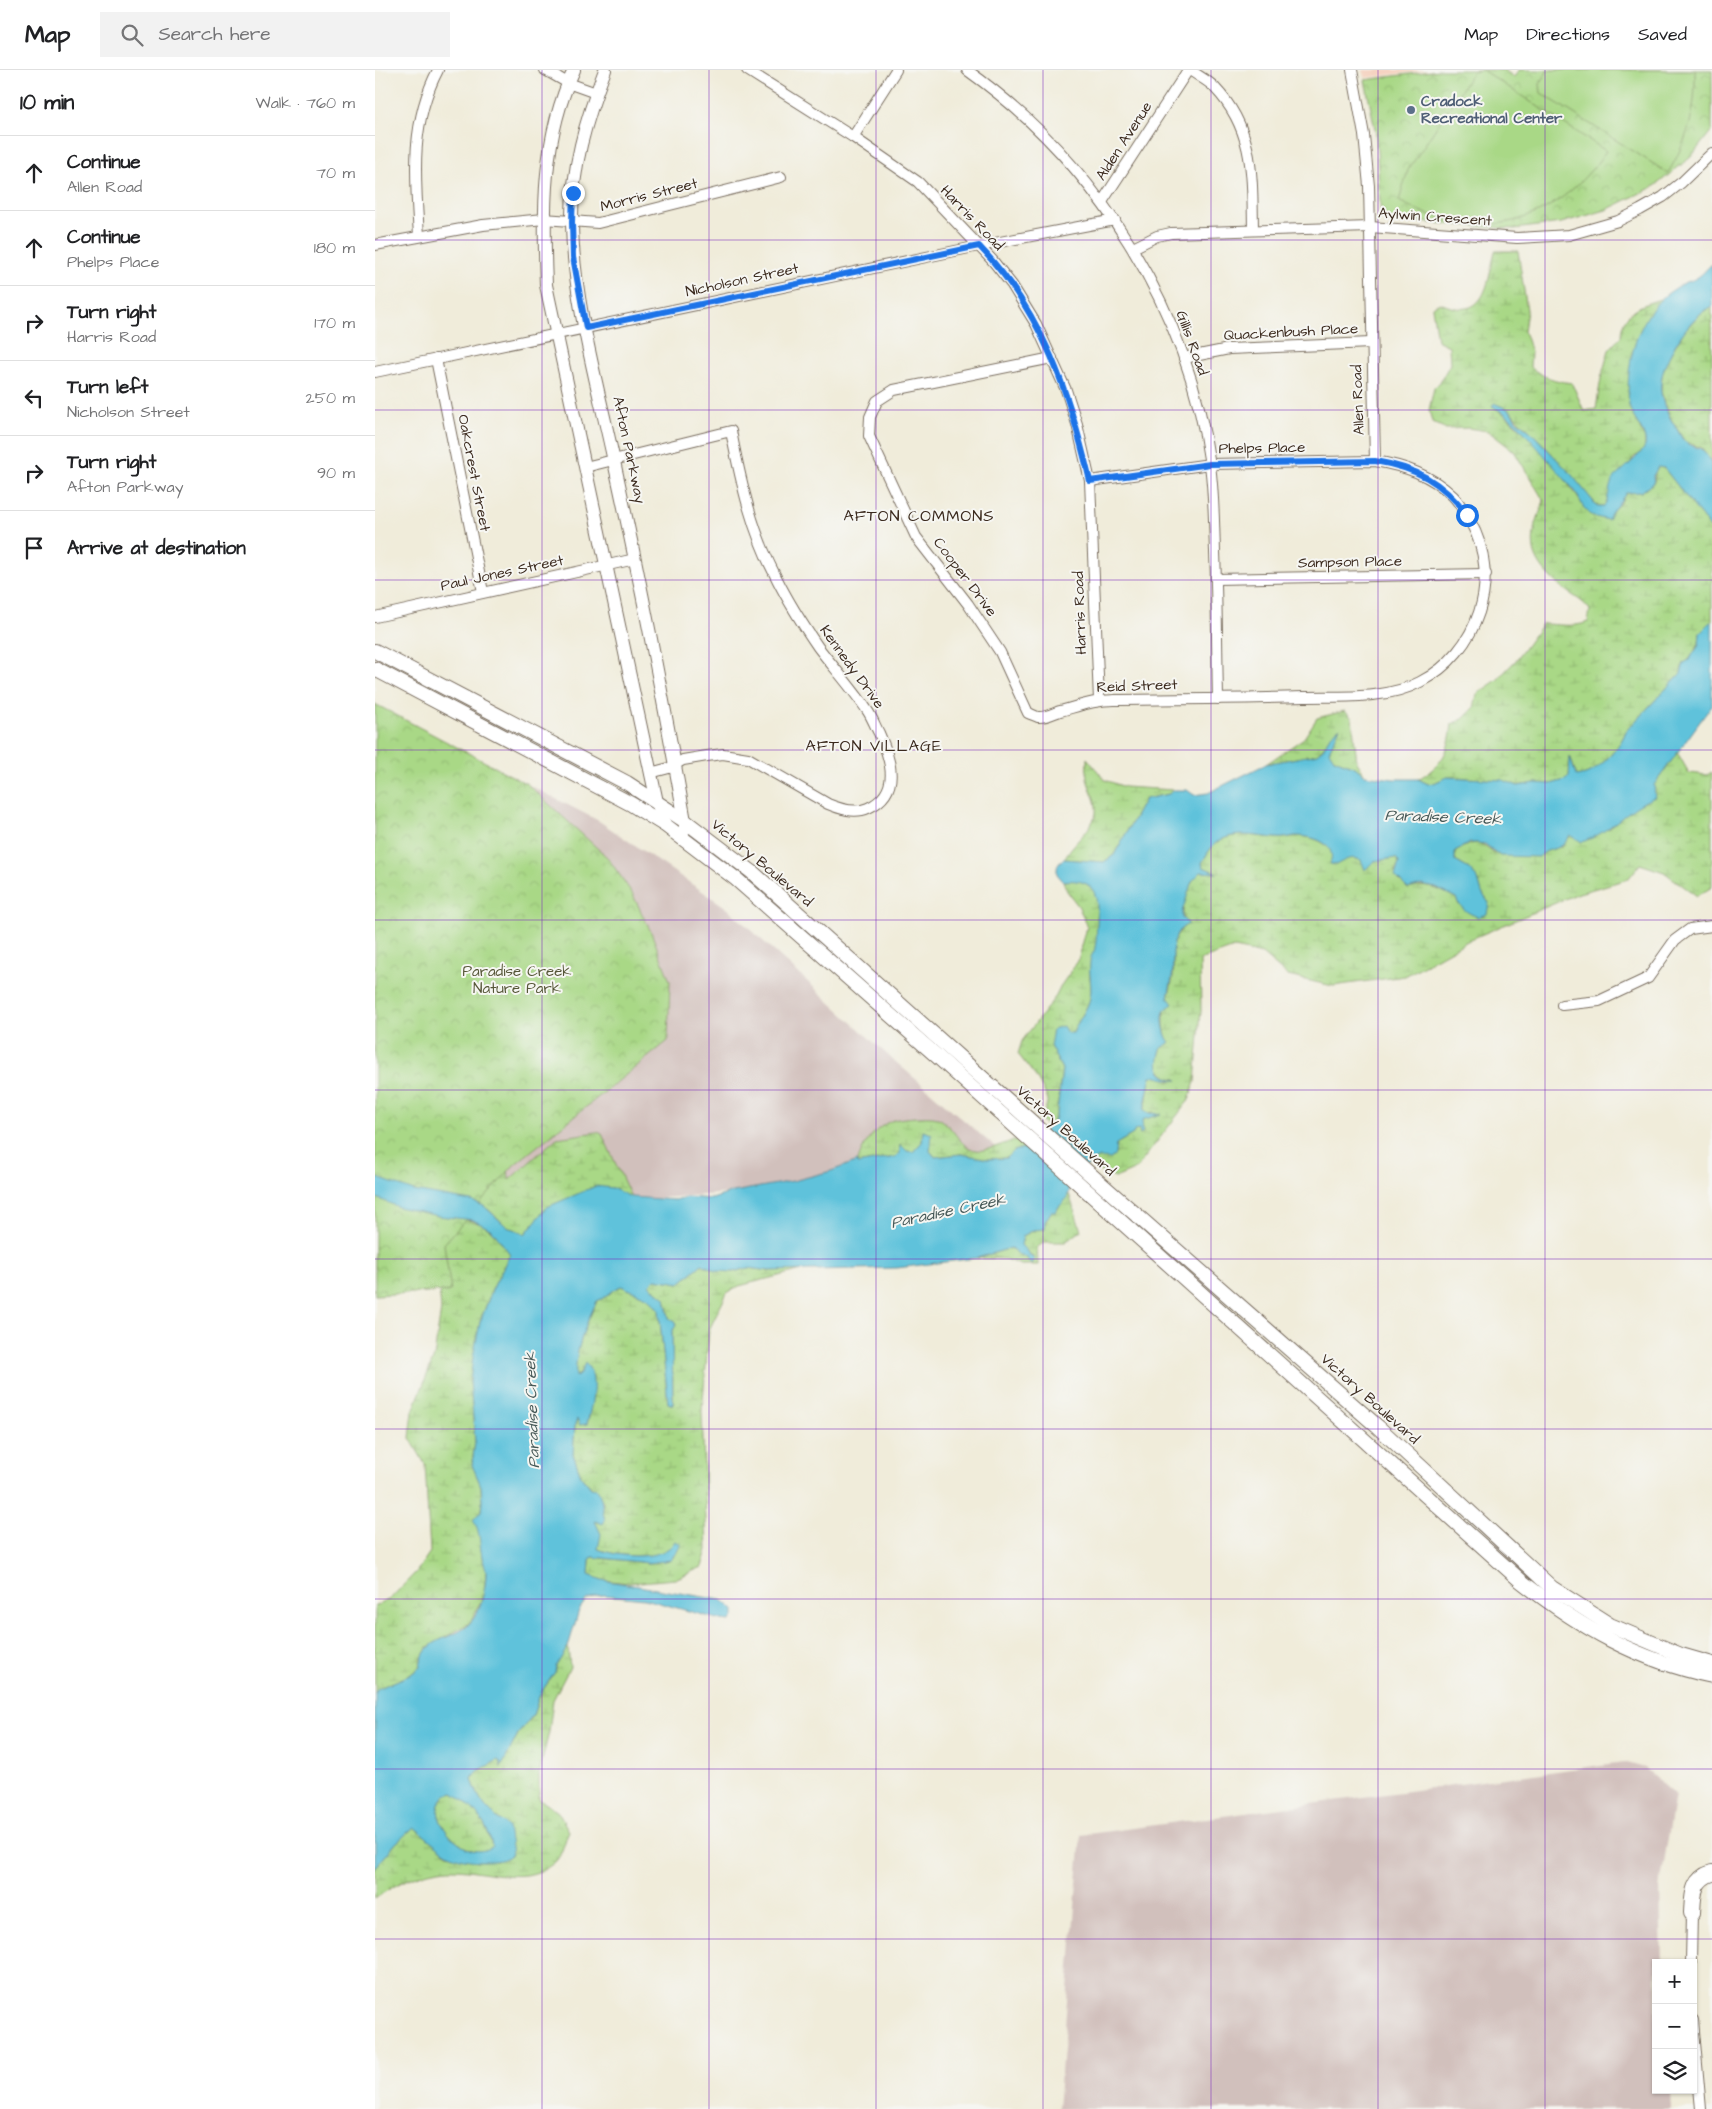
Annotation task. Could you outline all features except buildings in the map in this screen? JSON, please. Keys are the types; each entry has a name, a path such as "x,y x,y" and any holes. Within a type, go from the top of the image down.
{"main road":[{"name":"Victory Boulevard","path":"375,651 592,763 685,821 752,872 1018,1111 1378,1427 1552,1588 1598,1626 1613,1642 1671,1665 1712,1676"},
{"name":"Victory Boulevard","path":"375,669 593,782 665,825 684,839 736,879 1521,1581 1568,1616 1712,1664"},
{"path":"1691,1913 1695,1885 1702,1877 1712,1873"},
{"path":"1691,1913 1700,1892 1712,1884"}],"street":[{"path":"419,235 415,174 417,136 428,90 438,70"},
{"path":"545,70 569,83 596,93"},
{"path":"575,70 569,83 551,147 545,180 546,285 650,772 665,825"},
{"name":"Afton Parkway","path":"605,70 584,128 579,156 573,193 573,257 675,763 685,821 684,839"},
{"name":"Harris Road","path":"747,70 853,137 918,182 979,246 1012,285 1036,324 1052,358 1077,424 1090,481 1099,700"},
{"path":"853,137 895,70"},
{"name":"Gillis Road","path":"967,70 1005,97 1074,168 1102,202 1133,248 1161,303 1184,358 1197,402 1210,464 1216,580 1218,699"},
{"path":"1189,70 1214,87 1234,111 1247,139 1251,170 1253,230"},
{"name":"Alden Avenue","path":"1102,202 1189,70"},
{"name":"Allen Road","path":"1352,70 1364,135 1369,227 1375,461"},
{"name":"Aylwin Crescent","path":"1133,248 1157,236 1171,233 1253,230 1369,227 1517,238 1569,235 1618,221 1663,197 1682,182 1712,153"},
{"name":"Morris Street","path":"375,245 419,235 483,225 544,219 598,223 781,177"},
{"name":"Nicholson Street","path":"375,372 979,246 1115,220"},
{"name":"Quackenbush Place","path":"1184,358 1229,349 1371,343"},
{"name":"Cooper Drive","path":"1015,688 1000,652 968,604 916,537 869,436 870,416 877,401 894,390 1052,358"},
{"name":"Oakcrest Street","path":"436,359 483,592"},
{"name":"Kennedy Drive","path":"614,460 731,431 747,506 758,540 800,622 868,710 892,772 888,789 880,802 863,810 839,809 748,758 723,754 675,763 669,768 650,772"},
{"path":"585,467 614,460"},
{"path":"1218,699 1363,695 1401,689 1418,684 1446,664 1467,640 1478,618 1484,596 1485,574 1481,547 1475,530 1454,497 1435,482 1418,472 1395,464 1375,461"},
{"name":"Phelps Place","path":"1090,481 1210,464 1375,461"},
{"name":"Paul Jones Street","path":"375,617 635,559"},
{"name":"Sampson Place","path":"1216,580 1485,574"},
{"name":"Reid Street","path":"1015,688 1027,713 1039,717 1099,700 1218,699"},
{"path":"1562,1005 1599,1001 1648,978 1675,940 1690,929 1712,926"},
{"path":"1691,1913 1691,1959"},
{"path":"1696,2049 1701,2109"}],"shaded area":[{"path":"1363,70 1427,70 1365,78"},
{"path":"527,784 599,821 727,908 891,1058 1015,1164 976,1176 646,1199 444,1244 514,1165 668,1041 670,981 651,932 632,893 608,858"},
{"path":"1624,1762 1645,1768 1675,1795 1660,1887 1662,1959 1652,1959 1652,2094 1670,2094 1671,2109 1058,2109 1081,1835"}],"green space":[{"path":"1439,70 1504,70 1514,77 1519,70 1712,70 1712,130 1691,157 1655,186 1606,210 1561,223 1514,229 1381,219 1376,134 1365,80"},
{"path":"1482,70 1606,151 1585,177 1563,197 1539,212 1513,221 1486,225 1458,222 1429,215 1399,201 1408,170 1473,72"},
{"path":"1548,70 1695,70 1694,98 1690,123 1668,173 1541,93 1540,83"},
{"path":"1495,251 1518,251 1527,310 1524,331 1531,352 1530,367 1549,378 1572,383 1584,411 1596,409 1601,378 1609,350 1621,336 1622,327 1629,314 1641,306 1663,298 1652,310 1629,406 1645,439 1645,447 1642,453 1634,457 1627,468 1613,480 1608,501 1604,506 1597,506 1555,457 1510,410 1492,406 1516,425 1543,452 1567,482 1584,508 1610,513 1620,503 1626,493 1641,492 1654,483 1655,470 1658,467 1664,468 1712,530 1712,621 1700,633 1699,644 1689,660 1684,663 1681,673 1626,731 1611,755 1594,770 1576,776 1571,758 1569,777 1551,784 1535,783 1518,786 1502,780 1447,777 1428,784 1418,779 1427,774 1443,757 1447,750 1452,724 1463,719 1474,708 1477,694 1497,680 1516,660 1542,624 1583,624 1588,622 1590,610 1549,576 1536,557 1534,547 1535,527 1544,501 1514,451 1488,431 1468,428 1446,429 1432,422 1429,410 1434,388 1440,382 1450,364 1449,346 1437,340 1432,307 1440,303 1455,308 1467,308 1476,304 1482,297 1486,287"},
{"path":"1712,306 1712,463 1702,448 1685,442 1671,419 1661,392 1664,365 1684,331 1700,314"},
{"name":"Paradise Creek Nature Park","path":"375,704 527,784 608,858 632,893 651,932 670,981 668,1041 514,1165 444,1244 451,1291 375,1295"},
{"path":"1345,711 1352,718 1357,762 1365,775 1355,767 1334,759 1330,755 1329,751 1339,728 1317,754 1266,764 1304,738 1317,718"},
{"path":"1677,752 1689,773 1707,775 1712,772 1712,887 1697,896 1664,872 1640,864 1628,879 1579,893 1471,939 1405,976 1333,986 1288,976 1262,954 1234,948 1200,960 1201,1011 1195,1082 1189,1100 1136,1169 1115,1178 1088,1165 1097,1158 1115,1154 1116,1144 1139,1129 1142,1120 1154,1112 1149,1113 1144,1110 1151,1076 1163,1077 1169,1081 1176,1079 1164,1074 1157,1063 1161,1049 1168,1041 1165,1033 1164,1017 1173,977 1175,939 1184,926 1184,905 1192,882 1201,872 1216,873 1203,867 1202,863 1217,842 1237,835 1278,838 1307,837 1323,843 1333,856 1361,860 1366,869 1374,861 1396,858 1399,863 1395,871 1408,889 1415,887 1433,888 1456,898 1459,905 1489,903 1482,893 1478,879 1469,869 1455,861 1455,851 1474,843 1479,843 1493,852 1544,852 1563,846 1570,835 1610,828 1630,810 1654,797 1654,785"},
{"path":"1087,758 1105,780 1125,787 1173,790 1169,794 1145,799 1114,855 1104,862 1064,859 1096,814 1095,803 1087,778"},
{"path":"1076,880 1085,883 1091,888 1096,894 1098,903 1096,946 1090,968 1091,993 1089,1002 1073,1033 1067,1033 1050,1046 1062,1069 1057,1112 1053,1122 1047,1126 1037,1116 1045,1111 1048,1099 1036,1077 1018,1054 1022,1041 1056,996 1078,961 1087,927 1079,907 1067,891 1063,881"},
{"path":"915,1117 938,1118 964,1144 976,1150 988,1149 1018,1139 1027,1147 1014,1151 1007,1158 988,1159 961,1154 935,1157 930,1151 923,1131 922,1142 913,1152 907,1151 900,1145 900,1153 895,1157 857,1164 865,1145 879,1128 894,1120"},
{"path":"597,1132 602,1134 631,1197 612,1188 548,1207 525,1234 505,1225 489,1210 375,1156 508,1165 509,1180 557,1138"},
{"path":"1069,1194 1081,1231 1065,1242 1045,1242 1037,1247 1038,1265 1021,1265 1005,1259 977,1258 1011,1248 1020,1256 1026,1257 1032,1264 1034,1258 1021,1245 1023,1236 1043,1224 1051,1212 1056,1211"},
{"path":"457,1219 482,1225 494,1233 510,1254 492,1290 480,1322 470,1380 475,1442 472,1464 481,1486 482,1501 479,1529 482,1557 486,1570 484,1595 470,1623 428,1647 421,1659 420,1667 410,1675 378,1689 375,1693 375,1606 390,1599 417,1571 430,1552 425,1464 410,1438 413,1411 434,1357 441,1309 437,1268 398,1253"},
{"path":"702,1264 716,1271 733,1272 748,1268 769,1271 806,1269 739,1286 727,1293 709,1330 702,1411 707,1550 702,1567 675,1579 629,1583 602,1580 589,1575 592,1557 649,1563 671,1560 681,1545 650,1556 619,1554 598,1549 595,1520 599,1521 603,1512 603,1501 581,1476 573,1454 577,1419 587,1424 590,1412 580,1374 575,1377 576,1358 581,1338 597,1301 621,1286 649,1298 659,1310 668,1403 673,1404 672,1332 677,1323 669,1318 665,1298 648,1285 655,1279 680,1283"},
{"path":"568,1647 570,1667 553,1700 549,1732 539,1774 539,1799 558,1812 569,1831 555,1862 544,1870 520,1875 455,1869 434,1871 413,1877 375,1899 375,1868 396,1843 414,1827 447,1854 497,1861 508,1833 507,1827 485,1806 478,1795 472,1779 476,1772 498,1759 501,1762 501,1767 518,1734 533,1715 540,1694 555,1672 556,1666"},
{"path":"453,1793 479,1815 487,1830 492,1847 480,1851 468,1849 456,1842 447,1832 440,1820 438,1809 442,1799"}],"water":[{"path":"1712,264 1712,306 1696,318 1679,338 1665,365 1662,375 1661,394 1668,415 1682,438 1685,442 1705,452 1711,462 1712,530 1664,468 1658,467 1653,476 1654,483 1641,492 1626,493 1608,520 1592,516 1584,508 1575,491 1517,424 1492,406 1494,403 1510,410 1516,420 1530,431 1571,474 1597,506 1604,506 1614,478 1645,446 1642,430 1630,409 1628,390 1631,361 1639,334 1645,321 1662,298 1684,283 1698,277"},
{"name":"Paradise Creek","path":"1712,621 1712,705 1654,785 1655,797 1636,807 1602,833 1582,842 1570,835 1563,845 1543,853 1539,857 1500,856 1485,844 1477,843 1470,843 1455,851 1455,861 1469,869 1478,879 1482,893 1489,903 1487,914 1478,917 1471,914 1462,908 1456,898 1436,888 1421,885 1408,889 1395,876 1399,863 1396,858 1374,861 1365,870 1361,860 1354,858 1336,865 1330,864 1332,857 1327,846 1316,839 1302,836 1279,838 1237,835 1225,838 1214,845 1202,863 1203,867 1217,873 1201,872 1192,881 1182,912 1182,918 1189,924 1177,933 1173,948 1173,971 1168,997 1173,1004 1163,1015 1165,1033 1170,1042 1161,1049 1159,1066 1162,1074 1171,1079 1178,1080 1171,1080 1151,1076 1144,1110 1149,1113 1161,1114 1142,1120 1143,1132 1140,1134 1139,1129 1135,1130 1133,1134 1116,1144 1115,1154 1111,1159 1097,1158 1086,1167 1071,1184 1065,1201 1056,1212 1051,1212 1045,1222 1045,1229 1033,1230 1023,1236 1021,1245 1034,1259 1031,1264 1026,1257 1020,1256 1011,1248 977,1258 897,1268 769,1271 748,1268 733,1272 716,1271 702,1264 680,1283 655,1279 649,1285 665,1298 669,1318 677,1323 672,1332 673,1405 668,1403 659,1310 649,1298 621,1286 597,1301 585,1328 577,1358 576,1377 580,1374 585,1363 590,1369 592,1376 593,1392 587,1424 580,1425 577,1419 575,1424 573,1454 581,1476 591,1488 597,1489 601,1498 605,1520 603,1524 595,1521 601,1534 598,1549 628,1556 640,1556 661,1552 669,1548 675,1541 681,1544 671,1560 649,1563 592,1557 589,1575 602,1580 722,1600 734,1610 734,1617 730,1621 721,1620 645,1599 604,1595 586,1600 579,1610 568,1647 556,1666 555,1672 540,1694 533,1715 518,1734 501,1768 501,1762 498,1760 476,1772 472,1779 478,1795 485,1806 508,1827 512,1854 497,1861 463,1859 447,1853 414,1827 396,1843 375,1868 375,1693 377,1689 410,1675 420,1667 427,1649 463,1629 470,1623 480,1606 484,1592 486,1570 482,1557 479,1533 473,1520 481,1511 482,1501 481,1486 472,1465 475,1442 470,1381 480,1322 492,1290 510,1254 492,1230 473,1220 438,1216 398,1207 375,1197 375,1177 414,1191 471,1201 484,1206 505,1225 525,1234 547,1207 596,1186 612,1188 631,1197 675,1200 686,1197 712,1199 733,1192 793,1181 831,1171 858,1161 857,1164 895,1157 900,1153 900,1144 907,1151 913,1152 922,1142 923,1131 932,1134 930,1151 935,1157 961,1154 988,1159 1007,1158 1014,1151 1027,1147 1054,1122 1062,1069 1050,1046 1053,1029 1063,1026 1067,1033 1073,1033 1089,1002 1091,991 1090,963 1096,938 1096,897 1093,890 1083,882 1063,881 1057,874 1057,867 1060,861 1064,859 1104,862 1114,855 1145,799 1169,794 1173,790 1187,790 1194,795 1208,793 1266,764 1317,754 1323,749 1330,736 1340,727 1329,751 1334,759 1355,767 1365,775 1394,779 1418,779 1428,784 1447,777 1503,780 1518,786 1535,783 1551,784 1569,777 1570,756 1576,776 1586,774 1600,766 1611,755 1626,731 1681,673 1684,663 1689,660 1699,645 1700,633","holes":["453,1793 473,1809 483,1822 492,1846 481,1851 468,1849 447,1832 440,1820 438,1809 442,1799"]}],"place":[{"name":"Cradock Recreational Center","path":"1411,110"}],"district":[{"name":"AFTON COMMONS","path":"919,516"},
{"name":"AFTON VILLAGE","path":"874,746"}],"route":[{"path":"573,193 573,257 586,328 979,246 1012,285 1036,324 1052,358 1077,424 1090,481 1210,464 1375,461 1395,464 1418,472 1454,497 1467,515"}]}
